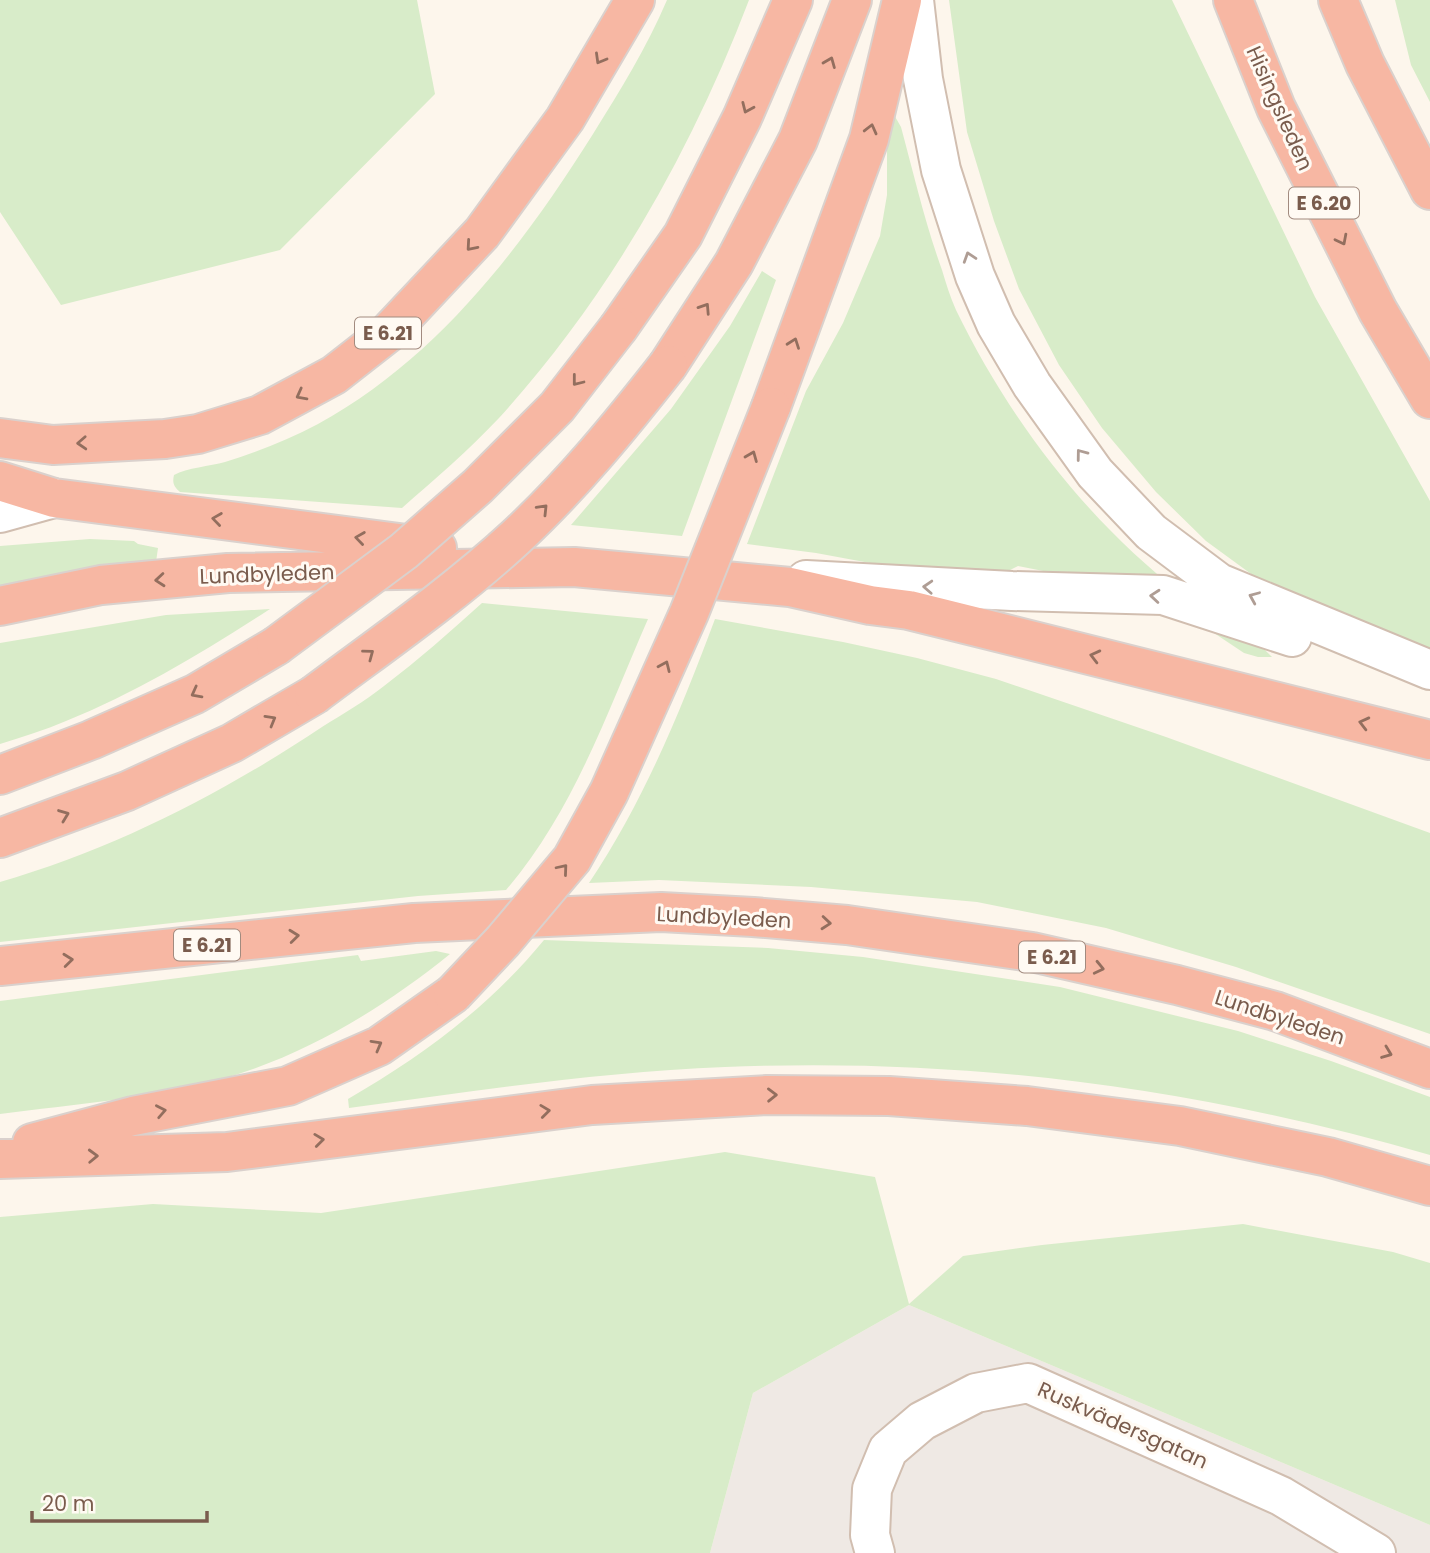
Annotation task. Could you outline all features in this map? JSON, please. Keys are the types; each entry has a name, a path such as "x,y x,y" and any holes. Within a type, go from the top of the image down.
{"highway":[{"name":"E 6.21","path":"0,438 53,445 180,438 260,415 334,375 389,332 482,233 565,119 635,0"},
{"path":"0,775 92,740 195,694 276,646 404,551 478,486 557,407 619,327 682,235 742,118 793,0"},
{"path":"0,838 127,791 232,743 314,695 416,619 516,537 605,445 668,365 734,263 799,140 852,0"},
{"path":"0,1152 133,1116 288,1087 379,1046 453,994 572,859 609,792 689,613 771,407 869,139 902,0"},
{"name":"Hisingsleden","path":"1233,0 1276,108 1378,311 1430,399"},
{"path":"1338,0 1365,64 1430,190"},
{"path":"0,481 54,498 573,567"},
{"name":"Lundbyleden","path":"0,606 101,585 228,573 573,567 790,587 870,605 909,610 1430,740"},
{"name":"Lundbyleden","path":"0,967 414,923 661,912 753,916 847,925 1032,952 1177,985 1275,1011 1430,1069"},
{"path":"0,1159 227,1152 592,1105 767,1095 889,1096 1027,1106 1180,1126 1328,1157 1430,1186"}],"lane":[{"path":"914,0 923,79 941,170 975,276 996,324 1032,385 1095,473 1152,532 1219,583 1430,670"},
{"path":"0,513 54,498"},
{"path":"573,567 1013,591 1163,595 1430,683"},
{"name":"Ruskvädersgatan","path":"875,1553 870,1535 872,1489 888,1450 922,1422 976,1393 1028,1383 1282,1496 1376,1553"}],"shaded area":[{"path":"909,1305 1430,1525 1430,1553 710,1553 753,1393"}],"green space":[{"path":"0,0 417,0 435,94 280,250 61,305 0,212"},
{"path":"667,0 749,0 701,112 644,221 576,323 539,372 488,430 402,508 180,492 175,487 174,475 249,454 318,424 361,398 439,333 474,297 506,258 566,176 633,68"},
{"path":"949,0 1172,0 1315,297 1430,501 1430,667 1273,590 1206,541 1156,492 1102,428 1059,365 1019,289 994,221 967,132"},
{"path":"1395,0 1430,0 1430,102 1411,65"},
{"path":"893,113 901,127 930,235 954,305 1000,390 1025,428 1082,500 1147,565 1192,601 1272,657 1244,653 1208,629 1114,585 1018,566 1004,573 897,568 747,544 806,391 843,323 880,236 887,195 887,120"},
{"path":"762,271 776,280 682,536 571,525 671,409 730,326"},
{"path":"90,539 134,541 158,548 156,562 0,589 0,546"},
{"path":"482,603 648,619 570,795 530,860 506,890 418,896 0,942 0,882 43,869 126,836 246,774 377,692"},
{"path":"270,609 196,655 93,710 0,744 0,643 166,615"},
{"path":"715,619 843,642 996,679 1166,737 1430,833 1430,1034 1236,967 1106,928 977,902 811,887 659,880 589,883 627,820 660,754"},
{"path":"544,940 768,948 863,957 1060,987 1238,1031 1430,1097 1430,1155 1256,1112 1169,1095 1081,1082 904,1067 815,1065 631,1073 349,1108 348,1099 428,1047 477,1008 501,987"},
{"path":"436,951 450,954 398,993 342,1028 253,1069 167,1092 0,1114 0,1001 358,955 361,961"},
{"path":"725,1152 875,1177 909,1304 963,1256 1243,1224 1393,1252 1430,1263 1430,1525 909,1305 753,1393 710,1553 0,1553 0,1217 153,1204 321,1213"}]}
